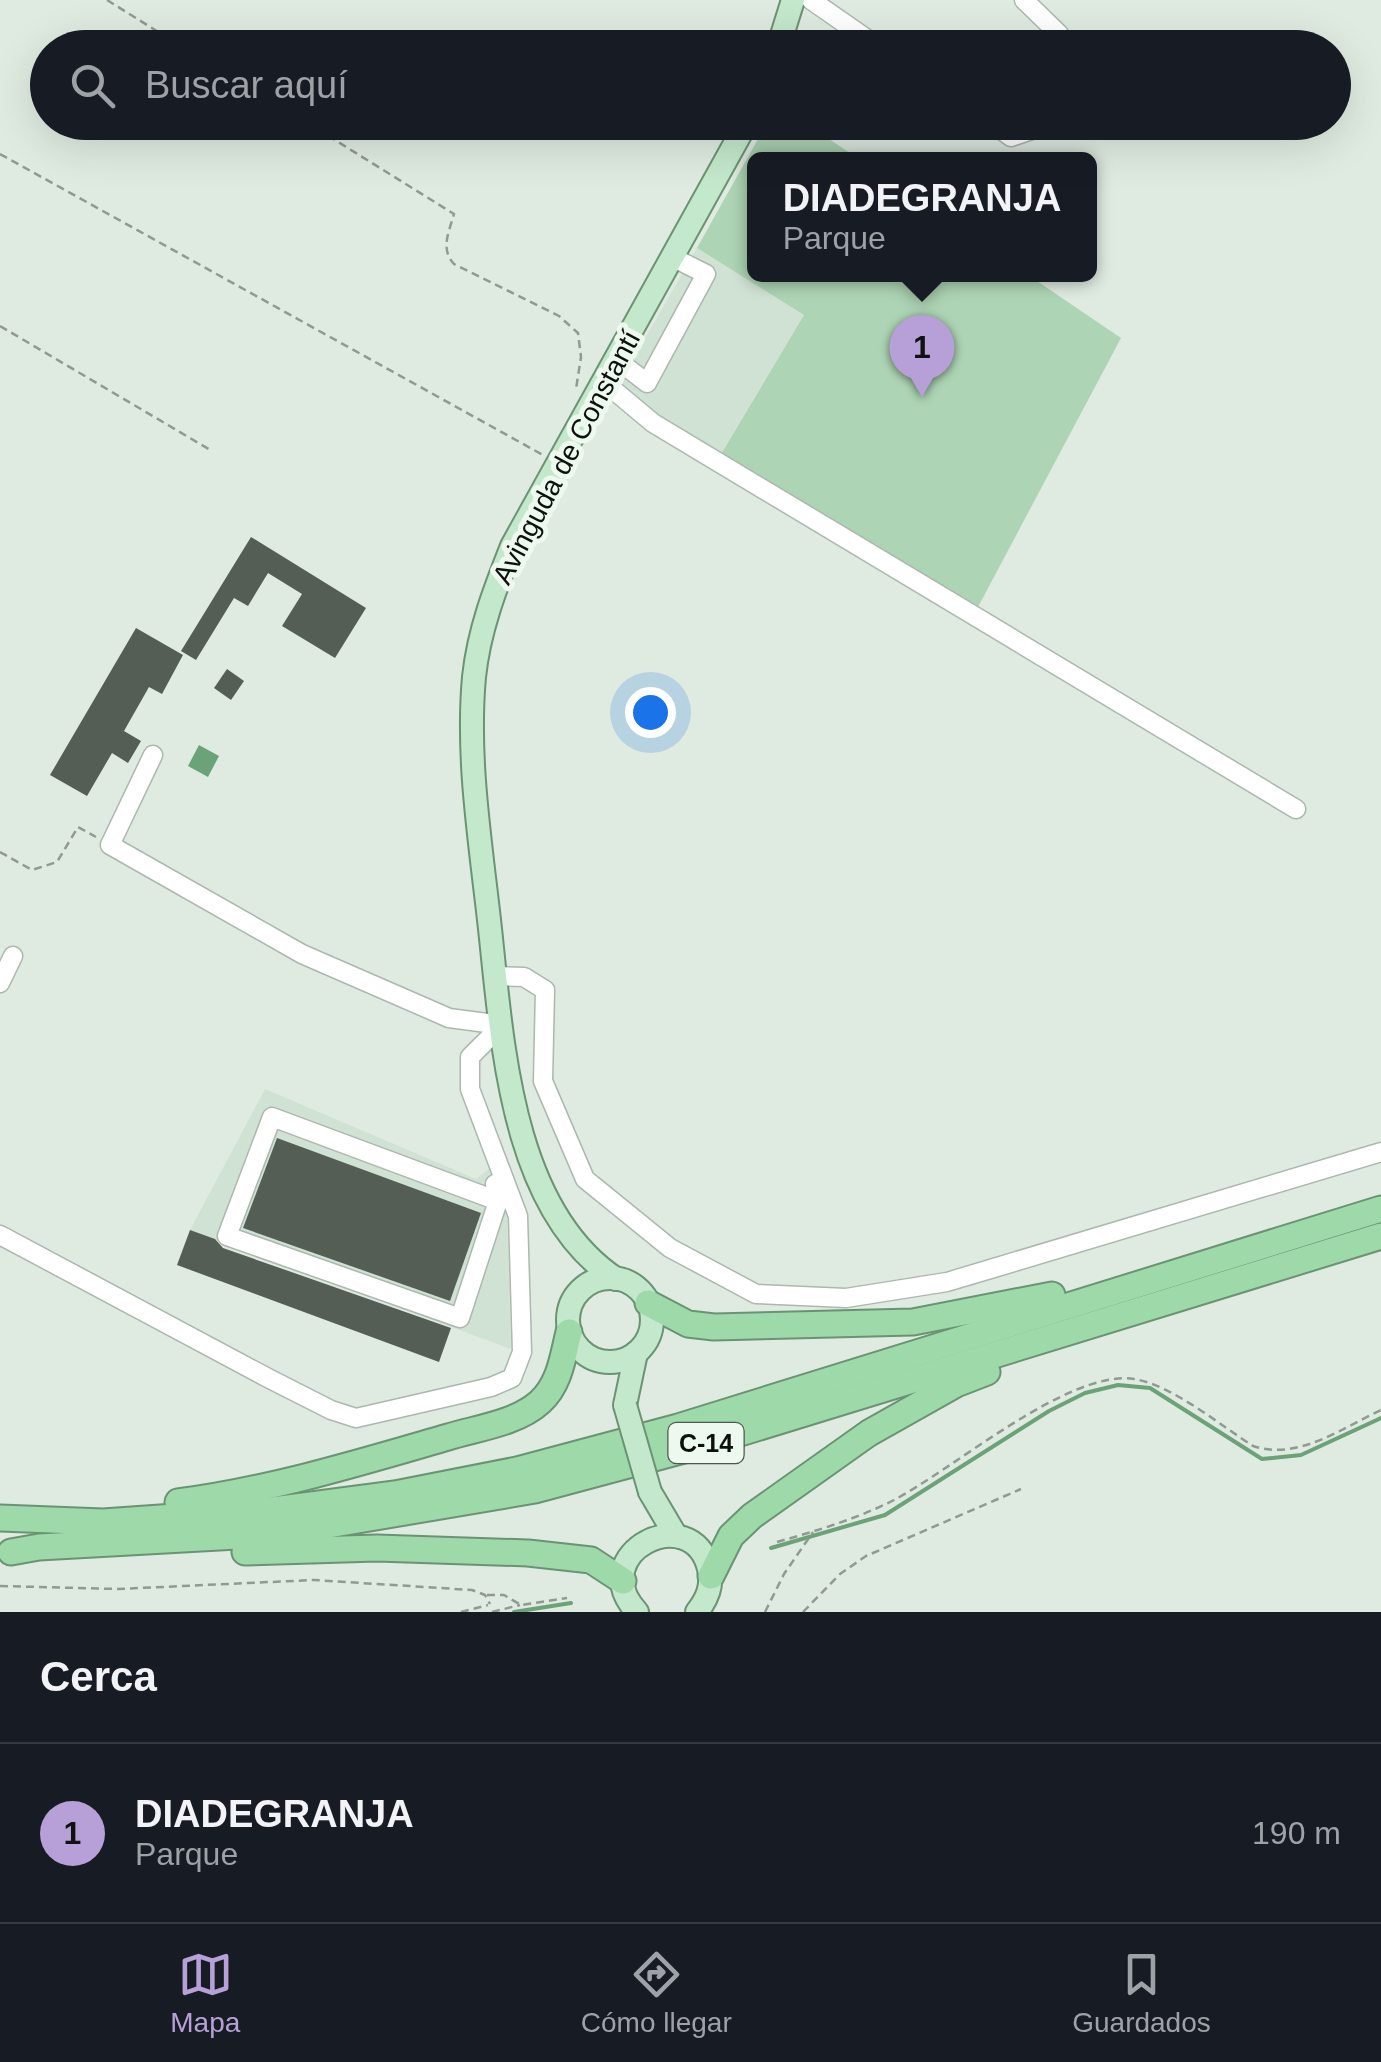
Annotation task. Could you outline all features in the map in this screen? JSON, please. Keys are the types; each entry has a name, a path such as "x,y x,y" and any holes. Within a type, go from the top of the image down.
{"highway":[{"name":"C-14","path":"0,1518 103,1522 273,1510 395,1494 517,1470 678,1427 1381,1209"},
{"path":"648,1303 673,1318 714,1326 913,1322 1013,1304 1295,1236"},
{"name":"C-14","path":"6,1552 275,1534 535,1490 688,1449 1381,1236"},
{"path":"68,1518 278,1484 523,1414 550,1392 569,1332"},
{"path":"711,1576 739,1527 868,1433 956,1384 1074,1332"},
{"path":"6,1552 32,1557 118,1557 348,1548 476,1549 591,1560 623,1581"}],"main road":[{"path":"784,30 793,0"},
{"name":"Avinguda de Constantí","path":"561,1224 524,1139 512,1090 472,774 474,674 486,610 512,546 737,140"},
{"path":"561,1224 586,1257 640,1291 648,1303 651,1330 636,1353 626,1406"},
{"path":"561,1224 574,1271 569,1332 584,1354 597,1361 626,1406 650,1492 676,1536"},
{"path":"574,1300 589,1284 616,1278"},
{"path":"597,1361 624,1360 636,1353"},
{"path":"645,1541 650,1492"},
{"path":"638,1612 625,1593 623,1581 628,1558 645,1541 666,1535 676,1536 700,1550 711,1576 706,1601 697,1612"}],"lane":[{"path":"811,0 854,30"},
{"path":"1024,0 1055,30"},
{"path":"616,359 647,382 706,274 674,258"},
{"path":"604,382 653,423 1296,810"},
{"path":"154,755 110,845 302,954 449,1018 502,1026"},
{"path":"0,982 13,956"},
{"path":"496,976 524,977 544,990 544,1081 586,1179 670,1248 756,1294 846,1298 947,1282 1381,1152"},
{"path":"0,1235 268,1378 331,1410 356,1418 492,1387 512,1378 522,1352 518,1216 470,1089 470,1058 502,1026"},
{"path":"498,1201 272,1117 226,1236 460,1318 498,1201 495,1184 504,1180"}],"path":[{"path":"107,0 155,30"},
{"path":"335,140 454,214 445,246 454,264 559,316 578,333 581,357 575,396"},
{"path":"0,154 557,463"},
{"path":"0,326 212,450"},
{"path":"0,852 32,870 56,862 78,827 110,845"},
{"path":"777,1542 890,1502 1054,1401 1109,1378 1152,1383 1253,1446 1266,1450 1326,1439 1381,1410"},
{"path":"803,1612 840,1574 866,1556 1022,1488"},
{"path":"766,1612 784,1574 812,1532"},
{"path":"0,1586 118,1589 314,1580 472,1590 504,1595 521,1605"},
{"path":"485,1595 490,1612 567,1598"},
{"path":"461,1612 490,1604"}],"shaded area":[{"path":"757,140 830,140 848,152 751,152"},
{"path":"747,159 747,279 697,248"},
{"path":"697,248 804,315 720,456 616,389"},
{"path":"751,282 1038,282 1121,338 978,607 720,456 804,315"},
{"path":"199,745 219,756 208,777 188,766"},
{"path":"265,1089 476,1179 490,1168 503,1194 507,1220 511,1349 190,1230"}],"building":[{"path":"251,537 366,608 335,658 282,626 302,594 268,573 248,606 234,598 196,660 181,651"},
{"path":"136,628 183,655 162,694 149,687 124,731 141,741 128,763 112,753 87,796 50,775"},
{"path":"227,669 244,681 231,700 214,688"},
{"path":"277,1138 481,1213 450,1301 243,1228"},
{"path":"190,1230 215,1239 223,1248 451,1328 439,1362 177,1265"}],"waterway":[{"path":"771,1548 885,1515 1049,1411 1085,1393 1118,1385 1150,1388 1262,1459 1301,1455 1381,1418"},
{"path":"514,1612 571,1603"}],"place":[{"name":"DIADEGRANJA","path":"922,397"}]}
